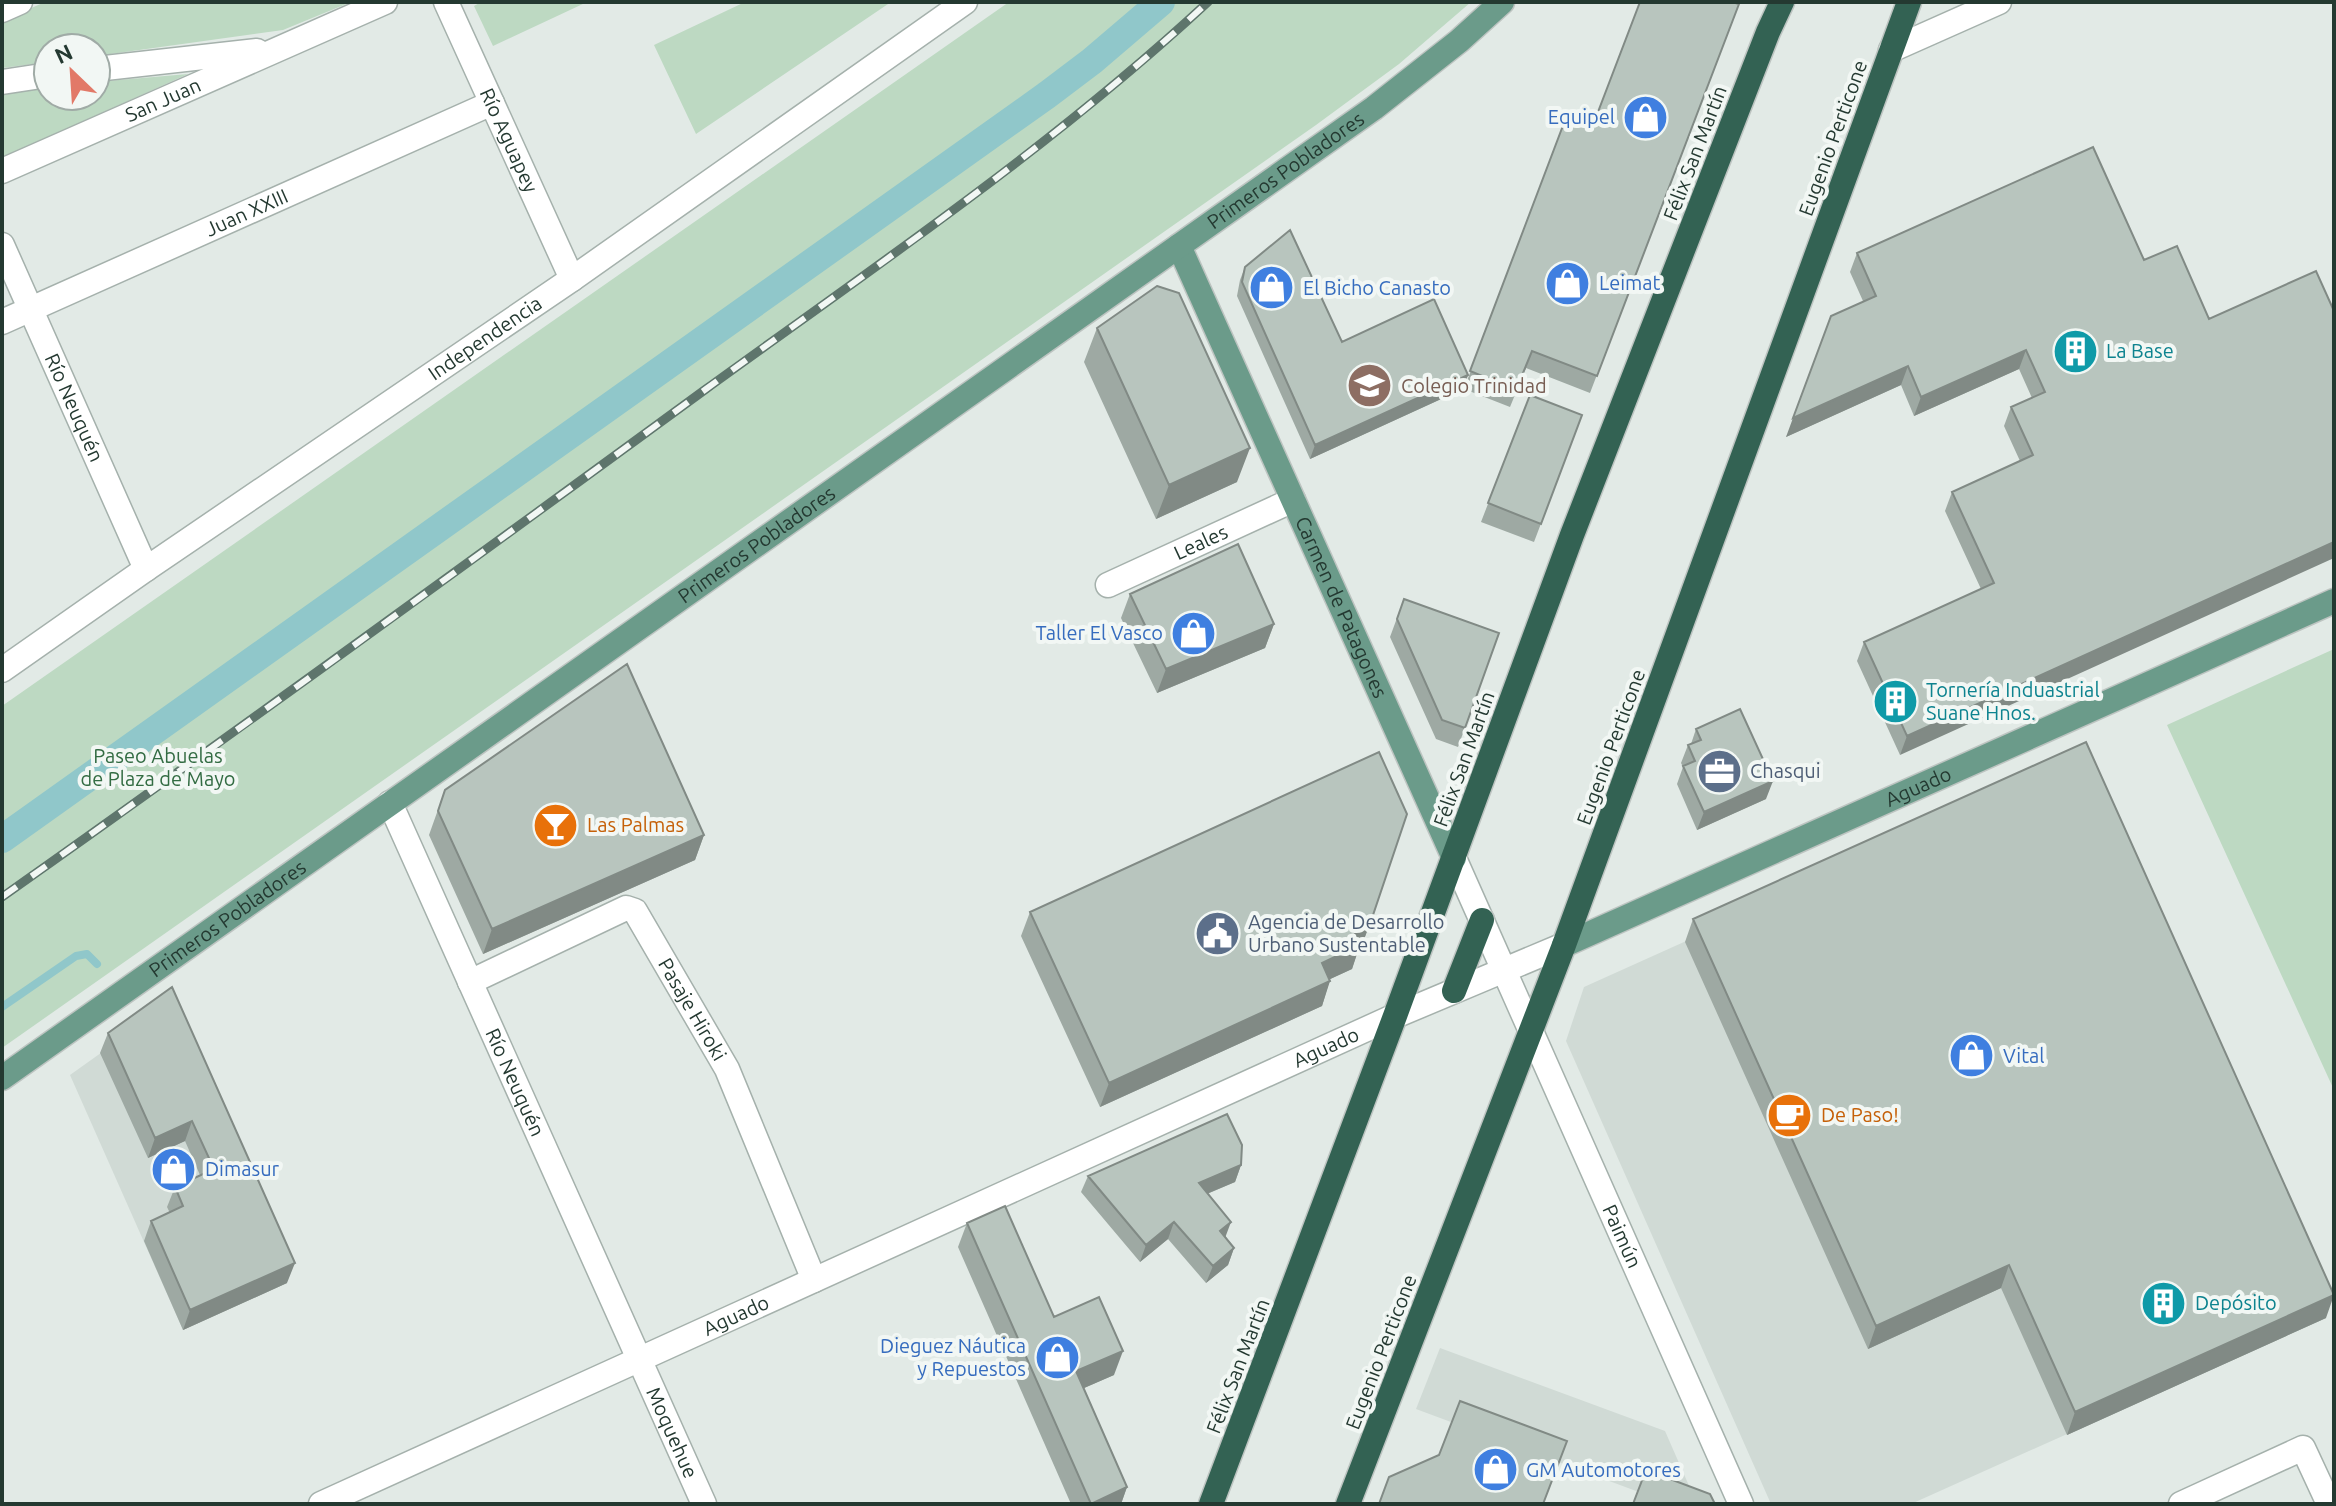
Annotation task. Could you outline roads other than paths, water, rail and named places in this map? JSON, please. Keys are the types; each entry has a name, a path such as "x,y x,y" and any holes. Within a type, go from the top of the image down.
{"highway":[{"name":"Félix San Martín","path":"1211,1504 1572,535 1782,2"},
{"name":"Eugenio Perticone","path":"1348,1504 1564,945 1909,2"},
{"path":"1454,991 1482,920"}],"main road":[{"name":"Primeros Pobladores","path":"2,1078 1374,108 1459,41 1502,2"},
{"name":"Félix San Martín","path":"1768,32 1771,2"},
{"name":"Carmen de Patagones","path":"1179,246 1454,858"},
{"name":"Aguado","path":"1564,945 2334,601"}],"street":[{"path":"2,10 20,2"},
{"name":"San Juan","path":"2,171 385,2"},
{"name":"Río Aguapey","path":"446,2 572,279"},
{"name":"Independencia","path":"2,670 572,279 965,2"},
{"path":"1891,50 1999,2"},
{"name":"San Juan","path":"112,67 280,48"},
{"path":"2,82 32,77"},
{"name":"Juan XXIII","path":"2,322 492,103"},
{"name":"Río Neuquén","path":"2,245 146,569"},
{"name":"Leales","path":"1108,585 1293,500"},
{"name":"Río Neuquén","path":"390,803 640,1360"},
{"name":"Carmen de Patagones","path":"1454,858 1503,969"},
{"name":"Pasaje Hiroki","path":"470,982 626,908 635,911 727,1069 814,1280"},
{"name":"Aguado","path":"321,1504 1395,1016 1564,945"},
{"name":"Paimún","path":"1503,969 1741,1504"},
{"name":"Moquehue","path":"640,1360 704,1504"},
{"path":"2181,1504 2303,1448 2329,1504"}],"waterway":[{"path":"2,839 1047,95 1161,2"},
{"path":"2,1007 76,956 87,954 97,964"}],"railway":[{"path":"2,897 963,203 1088,106 1208,2"}],"place":[{"name":"Equipel","path":"1646,117"},
{"name":"Leimat","path":"1568,283"},
{"name":"El Bicho Canasto","path":"1272,288"},
{"name":"La Base","path":"2075,351"},
{"name":"Colegio Trinidad","path":"1370,386"},
{"name":"Taller El Vasco","path":"1194,633"},
{"name":"Tornería Induastrial Suane Hnos.","path":"1895,701"},
{"name":"Chasqui","path":"1719,771"},
{"name":"Las Palmas","path":"556,825"},
{"name":"Agencia de Desarrollo Urbano Sustentable","path":"1217,933"},
{"name":"Vital","path":"1972,1056"},
{"name":"De Paso!","path":"1790,1115"},
{"name":"Dimasur","path":"174,1169"},
{"name":"Depósito","path":"2164,1303"},
{"name":"Dieguez Náutica y Repuestos","path":"1057,1358"},
{"name":"GM Automotores","path":"1495,1470"}],"park label":[{"name":"Paseo Abuelas de Plaza de Mayo","path":"158,768"}]}
